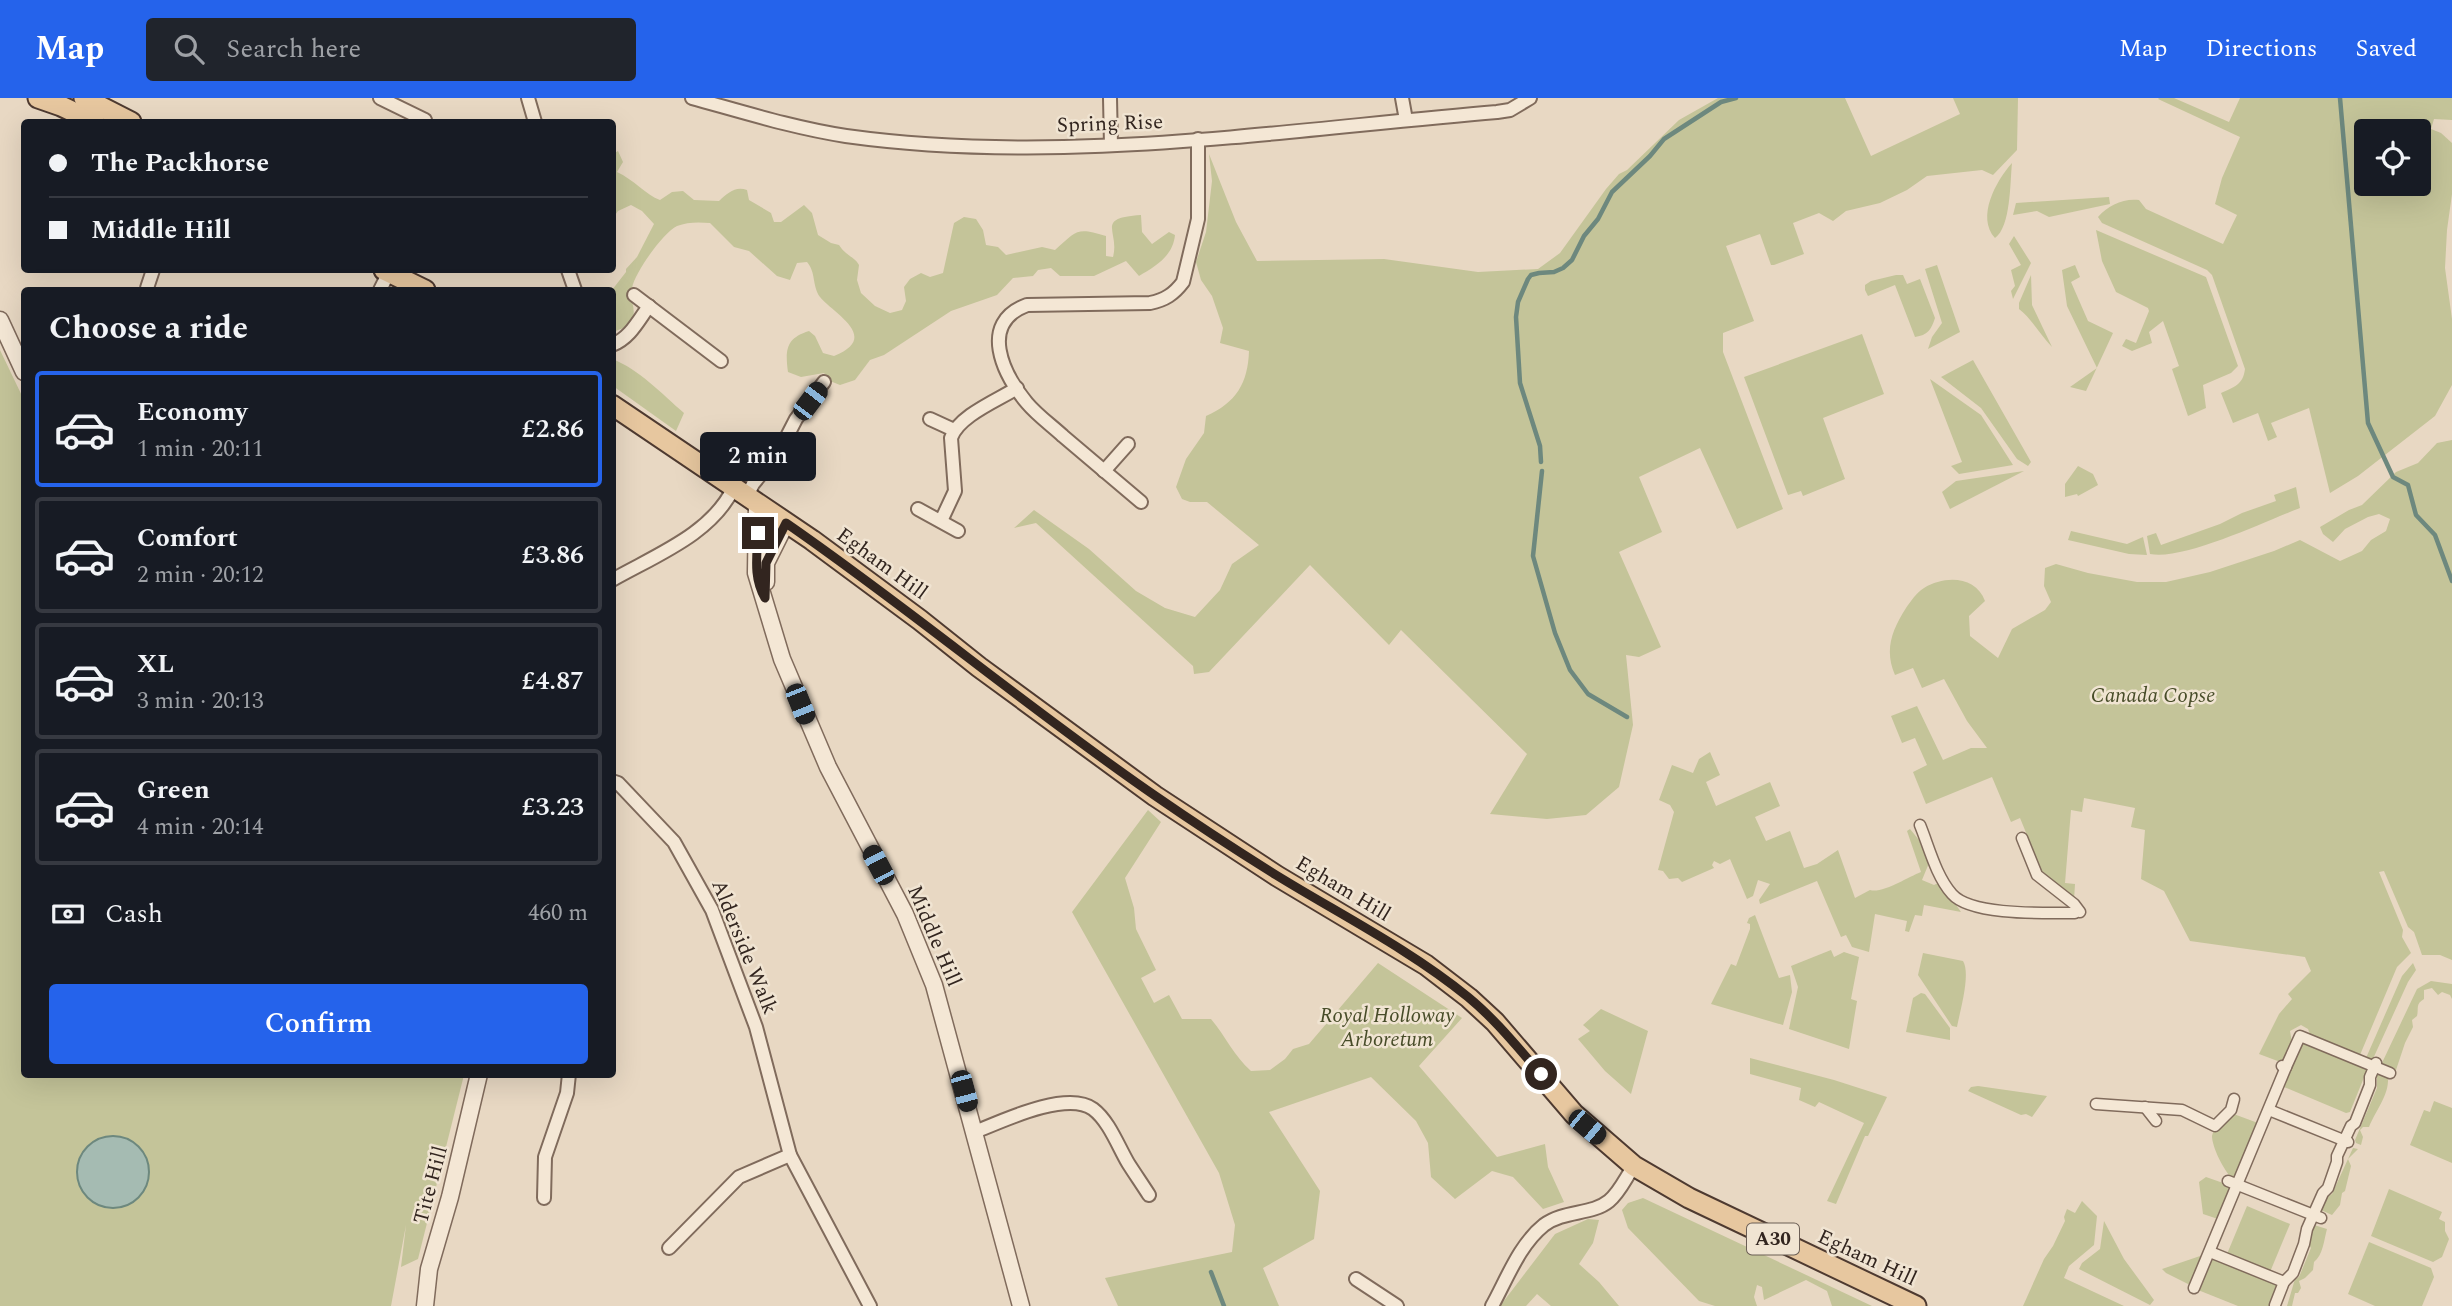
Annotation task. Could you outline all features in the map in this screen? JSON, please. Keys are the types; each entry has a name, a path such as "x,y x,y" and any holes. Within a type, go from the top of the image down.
{"main road":[{"path":"38,98 89,119"},
{"path":"84,98 125,119"},
{"path":"391,273 419,287"},
{"name":"Egham Hill","path":"616,408 786,523 1155,796 1278,876 1426,965 1495,1022 1581,1121 1634,1166 1701,1203 1916,1306"}],"street":[{"path":"380,98 423,119"},
{"path":"528,98 533,119"},
{"name":"Spring Rise","path":"692,98 806,129 950,146 1111,145 1198,139 1510,110 1530,98"},
{"path":"1110,98 1111,145"},
{"path":"1402,98 1406,120"},
{"path":"1141,502 1027,403 1002,358 999,330 1012,312 1027,305 1150,303 1171,295 1183,282 1198,219 1198,139"},
{"path":"634,295 721,361"},
{"path":"616,343 630,334 649,306"},
{"path":"0,320 21,366"},
{"path":"616,578 700,530 729,498 746,495 779,452 796,419 824,382"},
{"path":"940,522 955,491 951,438 954,430 958,424 1017,388"},
{"path":"930,419 954,430"},
{"path":"1104,471 1128,443"},
{"name":"Middle Hill","path":"746,495 756,573 782,659 850,811 905,914 934,985 1021,1306"},
{"path":"918,509 958,531"},
{"name":"Middle Hill","path":"765,598 766,563 786,523"},
{"name":"Alderside Walk","path":"616,782 674,842 712,910 756,1027 790,1155 870,1306"},
{"path":"1920,825 1950,891 1963,903 2013,913 2078,913 2074,904 2037,874 2022,838"},
{"path":"2194,1288 2210,1252 2233,1183 2269,1110 2284,1067 2300,1036 2390,1073"},
{"path":"2275,1305 2317,1217 2337,1156 2355,1123 2375,1065"},
{"name":"Tite Hill","path":"425,1306 429,1269 479,1078"},
{"path":"544,1198 545,1157 567,1093 569,1078"},
{"path":"2096,1104 2182,1110 2204,1124 2231,1110 2234,1099"},
{"path":"975,1132 1040,1108 1063,1103 1081,1103 1094,1110 1107,1127 1149,1195"},
{"path":"2145,1107 2156,1121"},
{"path":"2269,1110 2346,1142"},
{"path":"669,1248 739,1177 790,1155"},
{"path":"1492,1306 1522,1249 1534,1235 1547,1223 1565,1214 1592,1209 1608,1202 1634,1166"},
{"path":"2233,1183 2317,1217"},
{"path":"2210,1252 2284,1282"},
{"path":"1356,1279 1397,1306"}],"green space":[{"path":"1718,98 1845,98 1871,156 1960,114 1953,98 2018,98 2017,150 1993,175 1982,170 1927,176 1907,190 1880,203 1846,211 1833,221 1819,213 1793,223 1804,254 1774,265 1771,265 1760,234 1726,246 1754,321 1723,333 1723,352 1783,509 1737,529 1700,448 1639,477 1662,532 1619,552 1661,647 1639,657 1626,655 1633,725 1619,787 1586,815 1547,819 1490,814 1527,754 1401,630 1389,645 1310,565 1209,672 1194,674 1193,666 1036,523 1014,528 1034,510 1089,549 1136,591 1165,608 1195,617 1220,590 1232,564 1259,545 1207,502 1182,499 1176,487 1186,459 1204,433 1206,416 1233,398 1243,382 1248,362 1249,351 1220,343 1223,328 1212,296 1201,280 1196,262 1206,232 1212,181 1209,154 1236,222 1257,261 1384,259 1478,272 1538,269 1560,253 1619,174 1627,170 1679,120"},
{"path":"2174,98 2229,122 2240,98 2452,98 2452,120 2434,119 2431,129 2441,133 2452,143 2452,194 2445,268 2452,319 2452,385 2435,416 2358,476 2330,493 2309,408 2271,423 2277,437 2268,441 2258,413 2233,423 2221,393 2240,382 2245,369 2212,275 2207,270 2102,223 2098,217 2117,203 2139,200 2146,209 2223,244 2237,215 2215,204 2222,178 2240,137 2158,99"},
{"path":"618,151 623,162 617,172 660,200 672,192 683,191 694,200 719,201 732,191 743,189 747,190 749,200 771,213 774,222 781,222 804,205 812,213 818,235 839,245 859,265 857,280 861,293 875,306 890,313 902,310 906,301 904,287 910,279 921,273 930,277 943,273 954,223 964,217 976,219 983,230 986,245 998,247 1006,255 1042,247 1055,250 1073,234 1083,231 1106,236 1106,256 1113,257 1113,223 1118,219 1141,215 1142,232 1152,244 1169,232 1175,235 1174,242 1167,255 1139,276 1126,261 1094,276 1060,276 1051,268 1038,270 1033,276 1013,278 997,295 951,311 884,355 870,360 855,380 840,385 830,381 824,373 801,377 788,372 787,351 791,341 801,334 809,331 815,336 823,353 834,356 847,349 854,341 850,326 820,297 807,262 797,263 790,280 777,276 749,251 734,247 710,223 677,226 657,244 634,281 631,293 634,314 631,325 616,331 614,287 637,257 654,224 642,211 631,205 616,214 616,152"},
{"path":"2012,163 2007,214 1995,238 1987,220 1990,199"},
{"path":"2109,197 2110,204 2049,217 2037,211 2013,215 2016,203"},
{"path":"2096,230 2206,277 2238,366 2231,373 2203,385 2206,408 2188,416 2172,369 2179,366 2163,321 2149,332 2152,343 2132,351 2122,346 2126,339 2136,343 2149,311 2148,308 2116,292 2102,261"},
{"path":"2014,236 2031,263 2013,299 2011,291 2015,286 2011,270 2021,265 2009,244"},
{"path":"1937,265 1960,332 1928,349 1932,337 1942,323 1925,269"},
{"path":"2075,265 2080,277 2071,282 2088,321 2113,333 2097,368 2067,306 2062,270"},
{"path":"1903,275 1907,284 1920,279 1935,318 1930,329 1923,335 1915,337 1895,285 1868,296 1865,290 1865,285 1871,281"},
{"path":"2031,275 2032,305 2052,347 2019,309"},
{"path":"1862,334 1884,394 1823,418 1845,479 1803,496 1801,491 1788,495 1744,377"},
{"path":"0,350 21,394 21,1078 463,1078 418,1259 401,1267 406,1225 391,1306 0,1306"},
{"path":"1973,360 2031,462 2028,466 2017,459 1981,408 1941,377"},
{"path":"616,361 641,375 684,413 676,431 616,388"},
{"path":"2097,368 2086,391 2070,387"},
{"path":"1930,379 1981,415 2013,465 1959,474 1951,466 1962,462"},
{"name":"Canada Copse","path":"2452,440 2452,960 2440,955 2422,955 2414,932 2408,927 2384,871 2379,872 2403,930 2402,937 2411,953 2397,967 2360,1055 2311,1037 2308,1029 2301,1025 2290,1031 2292,1043 2283,1063 2259,1054 2279,1014 2292,999 2288,994 2311,971 2305,957 2190,941 2164,891 2141,879 2145,830 2131,827 2135,808 2084,798 2082,812 2071,810 2065,883 2075,884 2074,900 2039,870 2020,818 2011,822 1992,777 1926,804 1913,772 1927,765 1915,738 1902,743 1891,716 1917,706 1943,760 1971,748 1987,748 1967,721 1944,679 1922,688 1913,668 1895,675 1890,657 1893,632 1914,597 1924,588 1941,581 1967,582 1981,593 1985,601 1969,616 1970,636 1998,658 2012,629 2045,610 2051,602 2044,586 2045,568 2056,564 2137,582 2166,582 2210,572 2300,540 2340,561 2362,551 2371,540 2386,531 2390,519 2379,514 2368,517 2345,529 2333,542 2323,534 2320,527 2362,505 2396,472 2418,463 2437,443"},
{"path":"2078,466 2093,474 2098,485 2078,496 2065,497 2065,484"},
{"path":"2024,471 1950,509 1942,492 1956,481"},
{"path":"2296,487 2300,508 2203,546 2165,555 2150,554 2147,536 2156,533 2161,545 2276,501 2274,495"},
{"path":"2071,531 2127,544 2143,537 2147,555 2129,554 2068,540"},
{"path":"1710,752 1720,775 1706,782 1716,806 1770,782 1780,806 1755,817 1766,841 1790,831 1804,868 1817,864 1838,850 1855,898 1870,890 1888,887 1921,872 1907,831 1910,829 1919,840 1929,863 1922,880 1934,885 1940,882 1961,912 1924,905 1922,916 1915,915 1909,932 1905,931 1907,921 1875,914 1869,952 1852,947 1846,935 1841,937 1817,881 1760,904 1759,900 1770,884 1758,880 1753,896 1747,899 1730,859 1720,864 1714,861 1714,868 1682,882 1678,878 1669,879 1663,871 1658,870 1674,812 1670,805 1659,800 1672,765 1693,773 1699,759"},
{"name":"Royal Holloway Arboretum","path":"1148,810 1161,822 1125,878 1134,908 1136,929 1156,970 1141,978 1154,1003 1169,995 1182,1019 1211,1019 1251,1071 1270,1070 1293,1049 1309,1044 1378,963 1462,1018 1419,1066 1497,1157 1545,1144 1548,1167 1564,1202 1543,1209 1513,1177 1492,1171 1455,1199 1431,1177 1428,1143 1416,1121 1371,1077 1269,1112 1320,1191 1314,1239 1263,1268 1279,1306 1118,1306 1105,1278 1232,1252 1235,1225 1219,1173 1072,912"},
{"path":"1755,915 1779,978 1790,975 1792,992 1783,1025 1711,1004 1731,964 1736,966 1750,929 1750,924 1747,923 1749,918"},
{"path":"1831,950 1834,957 1844,952 1859,957 1851,999 1857,1001 1849,1049 1789,1029 1798,987 1791,966"},
{"path":"1923,953 1963,961 1966,975 1957,1027 1952,1026 1918,975"},
{"path":"2413,963 2416,970 2372,1061 2366,1058 2402,976"},
{"path":"2431,981 2452,984 2452,999 2450,995 2442,992 2438,995 2432,988 2424,990 2424,999 2418,1005 2417,1016 2412,1020 2413,1027 2395,1073 2392,1074 2381,1065 2417,989"},
{"path":"1921,993 1925,994 1950,1028 1950,1040 1906,1032 1913,998"},
{"path":"1601,1009 1648,1031 1631,1094 1605,1071 1578,1039 1590,1031 1583,1025"},
{"path":"2303,1043 2365,1067 2367,1070 2350,1112 2346,1113 2284,1087"},
{"path":"1750,1058 1887,1097 1868,1136 1865,1136 1836,1204 1827,1201 1864,1123 1819,1102 1815,1107 1799,1100 1801,1088 1750,1074"},
{"path":"2377,1073 2388,1078 2388,1084 2369,1127 2360,1130 2363,1137 2361,1145 2355,1140 2377,1088"},
{"path":"1971,1087 2047,1096 2032,1117 2021,1115 1968,1091"},
{"path":"2434,1101 2452,1108 2452,1163 2410,1145 2424,1110 2430,1112"},
{"path":"2231,1113 2258,1123 2236,1176 2232,1178 2219,1158 2212,1136"},
{"path":"2353,1148 2358,1149 2348,1159 2351,1166 2345,1191 2342,1193 2340,1205 2332,1215 2321,1210 2326,1197 2332,1194"},
{"path":"2206,1177 2226,1184 2229,1188 2218,1219 2203,1214 2199,1182"},
{"path":"2389,1189 2442,1212 2439,1219 2445,1222 2449,1239 2442,1257 2433,1262 2371,1236"},
{"path":"1643,1198 1872,1306 1832,1306 1827,1291 1806,1280 1764,1300 1762,1287 1757,1285 1754,1297 1757,1306 1715,1306 1699,1301 1628,1228 1622,1210 1628,1203"},
{"path":"2082,1201 2097,1216 2094,1245 2069,1266 2064,1278 2124,1306 2023,1306 2065,1221 2067,1209 2075,1213"},
{"path":"2247,1206 2290,1224 2270,1272 2227,1254"},
{"path":"1588,1219 1599,1220 1593,1243 1579,1264 1619,1306 1551,1306 1537,1294 1526,1306 1500,1306 1555,1234"},
{"path":"2104,1221 2124,1259 2154,1300 2150,1305 2079,1269 2082,1263 2100,1249"},
{"path":"2314,1225 2327,1229 2323,1247 2314,1262 2313,1270 2299,1281 2301,1288 2295,1293 2292,1306 2287,1306 2295,1279 2299,1277 2311,1248 2307,1242"},
{"path":"2369,1242 2431,1268 2434,1277 2422,1306 2375,1306 2348,1294"},
{"path":"2203,1255 2190,1285 2162,1269"},
{"path":"2216,1258 2276,1283 2277,1288 2269,1306 2238,1306 2198,1290 2211,1260"}],"shaded area":[{"path":"113,1136 133,1142 143,1152 149,1172 143,1192 133,1202 113,1208 93,1202 83,1192 77,1172 83,1152 93,1142"}],"waterway":[{"path":"1541,462 1540,446 1520,383 1516,317 1518,302 1528,279 1531,275 1554,272 1572,260 1612,192 1664,139 1721,102 1736,98"},
{"path":"2340,98 2368,423 2393,477 2408,485 2416,515 2435,535 2452,581"},
{"path":"1542,471 1533,556 1555,633 1570,670 1588,694 1627,717"},
{"path":"1211,1272 1224,1306"}],"route":[{"path":"758,533 756,573 765,598 766,563 786,523 1155,796 1278,876 1426,965 1495,1022 1541,1074"}]}
